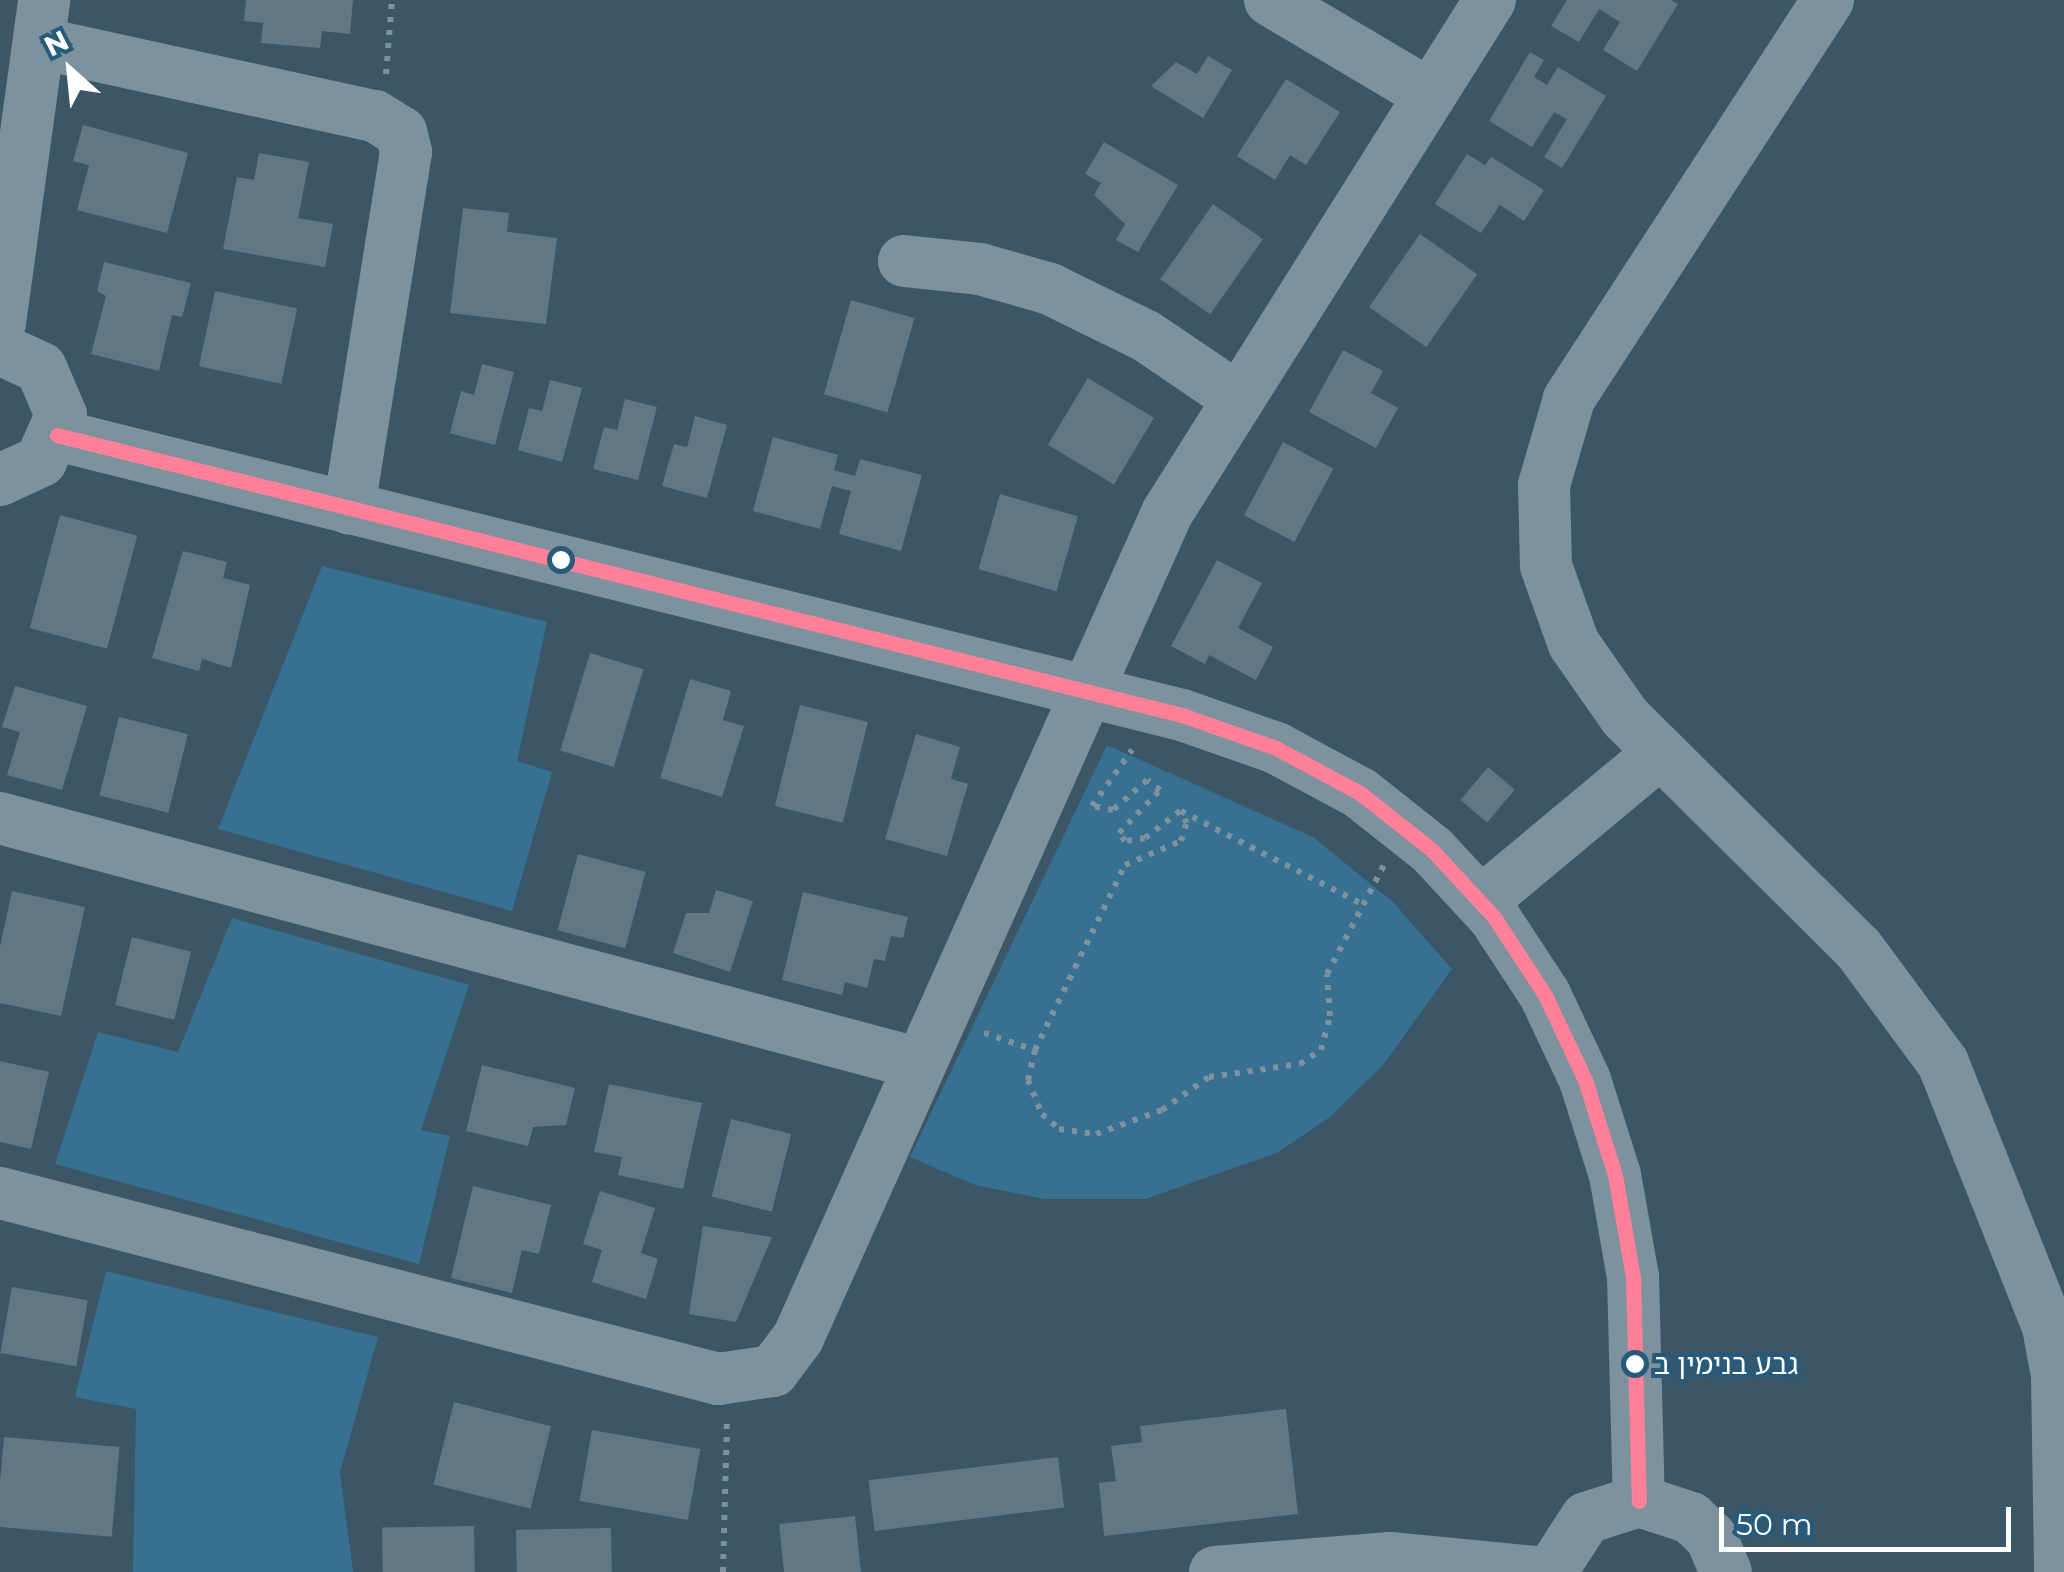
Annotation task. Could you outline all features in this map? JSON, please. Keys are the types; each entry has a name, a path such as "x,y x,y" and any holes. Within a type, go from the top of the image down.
{"street":[{"path":"1270,0 1430,95"},
{"path":"0,1193 728,1381 766,1376 793,1349 1167,513 1236,397 1490,0"},
{"path":"1828,0 1593,355 1554,443 1542,526 1557,605 1596,681 1660,753 1858,948 1949,1074 2048,1327 2057,1375 2060,1572"},
{"path":"0,323 41,22 382,118 400,132 406,152 349,508"},
{"path":"904,261 980,268 1050,289 1146,336 1236,397"},
{"path":"0,350 48,376 60,405 57,435 34,468 0,480"},
{"path":"57,435 1150,707 1276,748 1360,793 1404,828 1481,902 1545,994 1585,1080 1614,1175 1633,1277 1639,1501"},
{"path":"1481,902 1660,753"},
{"path":"0,818 930,1041"},
{"path":"1551,1572 1586,1518 1639,1501 1691,1518 1726,1572"},
{"path":"1215,1572 1390,1558 1536,1572"}],"path":[{"path":"382,118 392,0"},
{"path":"1150,707 1125,767 1098,788 1092,806 1112,810 1147,780 1160,790 1122,822 1125,841 1161,829 1180,811"},
{"path":"1180,811 1362,904"},
{"path":"1180,811 1187,823 1181,841 1125,864 1035,1050 1028,1080 1042,1114 1059,1130 1096,1134 1162,1110 1208,1076 1300,1064 1321,1050 1330,1016 1326,974 1404,828"},
{"path":"930,1041 1035,1050"},
{"path":"723,1572 728,1381"}],"shaded area":[{"path":"322,566 547,622 517,761 552,772 512,911 218,829"},
{"path":"1107,745 1313,837 1393,902 1452,969 1383,1065 1330,1117 1277,1153 1145,1199 1044,1199 975,1185 910,1157"},
{"path":"232,918 469,985 421,1130 450,1136 419,1264 55,1164 98,1032 178,1052"},
{"path":"106,1271 378,1337 340,1472 353,1572 133,1572 136,1409 75,1397"}],"building":[{"path":"246,0 353,0 350,34 322,31 320,48 261,43 263,23 244,21"},
{"path":"1567,0 1671,0 1678,4 1637,71 1603,50 1620,22 1599,9 1579,42 1551,26"},
{"path":"1530,52 1544,60 1534,77 1547,85 1558,67 1606,96 1562,168 1544,157 1567,119 1554,112 1532,147 1489,121"},
{"path":"1208,56 1232,70 1203,118 1151,86 1176,62 1197,74"},
{"path":"1286,79 1340,112 1306,165 1290,155 1275,180 1237,156"},
{"path":"83,125 188,153 167,233 77,210 89,165 73,161"},
{"path":"1104,142 1178,185 1138,252 1116,240 1125,224 1094,195 1101,183 1085,174"},
{"path":"259,153 309,162 298,218 333,224 325,267 223,249 237,177 254,180"},
{"path":"1467,154 1485,165 1491,157 1544,190 1524,221 1500,205 1481,233 1435,204"},
{"path":"1213,204 1263,239 1210,314 1160,279"},
{"path":"463,208 509,213 507,232 557,238 546,324 450,313"},
{"path":"1420,234 1477,274 1426,347 1369,307"},
{"path":"104,262 191,283 182,317 172,315 159,371 91,354 106,296 97,291"},
{"path":"215,291 297,308 281,384 199,366"},
{"path":"851,300 914,318 887,412 824,394"},
{"path":"1343,350 1383,371 1371,393 1398,408 1376,448 1309,412"},
{"path":"482,364 514,372 495,445 450,433 461,391 474,395"},
{"path":"1088,378 1154,418 1114,485 1048,445"},
{"path":"550,380 582,388 562,462 518,450 529,408 542,411"},
{"path":"625,399 657,407 638,480 593,469 604,427 617,430"},
{"path":"695,416 727,425 707,498 662,486 674,444 687,447"},
{"path":"773,437 838,455 834,470 855,476 860,459 922,475 901,551 839,534 851,491 832,486 820,529 753,511"},
{"path":"1283,442 1333,469 1294,542 1244,515"},
{"path":"1000,494 1078,516 1056,591 979,569"},
{"path":"60,515 137,536 107,649 30,628"},
{"path":"183,551 227,562 223,578 250,585 231,668 202,659 199,671 152,658"},
{"path":"1217,560 1262,583 1238,628 1273,647 1256,680 1209,655 1205,664 1171,646"},
{"path":"590,653 644,669 614,767 560,751"},
{"path":"690,679 731,691 723,720 744,726 722,797 660,778"},
{"path":"15,686 87,706 62,790 7,775 20,732 2,727"},
{"path":"800,705 868,722 843,823 775,806"},
{"path":"119,717 188,734 168,813 99,796"},
{"path":"916,734 960,747 951,779 968,784 947,856 885,839"},
{"path":"1488,767 1515,789 1487,822 1460,800"},
{"path":"578,854 646,872 625,948 558,930"},
{"path":"716,890 753,901 730,972 673,953 686,913 709,913"},
{"path":"12,891 85,907 61,1016 0,1003 0,947"},
{"path":"803,892 908,917 903,938 891,936 885,961 874,959 867,988 845,982 842,995 782,980"},
{"path":"132,937 191,952 174,1020 115,1005"},
{"path":"0,1061 49,1072 31,1149 0,1142"},
{"path":"482,1065 575,1088 566,1125 533,1127 528,1146 466,1131"},
{"path":"609,1084 702,1103 683,1189 618,1175 622,1157 594,1152"},
{"path":"731,1119 791,1134 772,1212 712,1197"},
{"path":"473,1186 551,1205 539,1254 522,1250 512,1293 451,1278"},
{"path":"600,1191 655,1208 641,1253 658,1259 646,1299 592,1282 602,1250 583,1244"},
{"path":"703,1226 772,1237 736,1322 689,1314"},
{"path":"12,1287 88,1300 76,1366 0,1353"},
{"path":"454,1402 551,1426 530,1509 433,1484"},
{"path":"1286,1409 1298,1514 1104,1536 1099,1483 1116,1481 1111,1446 1142,1442 1140,1426"},
{"path":"592,1430 700,1449 688,1520 579,1501"},
{"path":"4,1437 120,1447 112,1537 0,1527"},
{"path":"1058,1457 1064,1508 875,1531 868,1480"},
{"path":"855,1516 861,1572 784,1572 779,1524"},
{"path":"474,1526 475,1572 383,1572 382,1528"},
{"path":"611,1528 612,1572 517,1572 516,1530"}],"transit line":[{"path":"57,435 1182,715 1276,748 1360,793 1432,850 1494,917 1545,995 1585,1080 1615,1175 1633,1277 1639,1501"}],"place":[{"name":"גבע בנימין ב","path":"1635,1364"}]}
